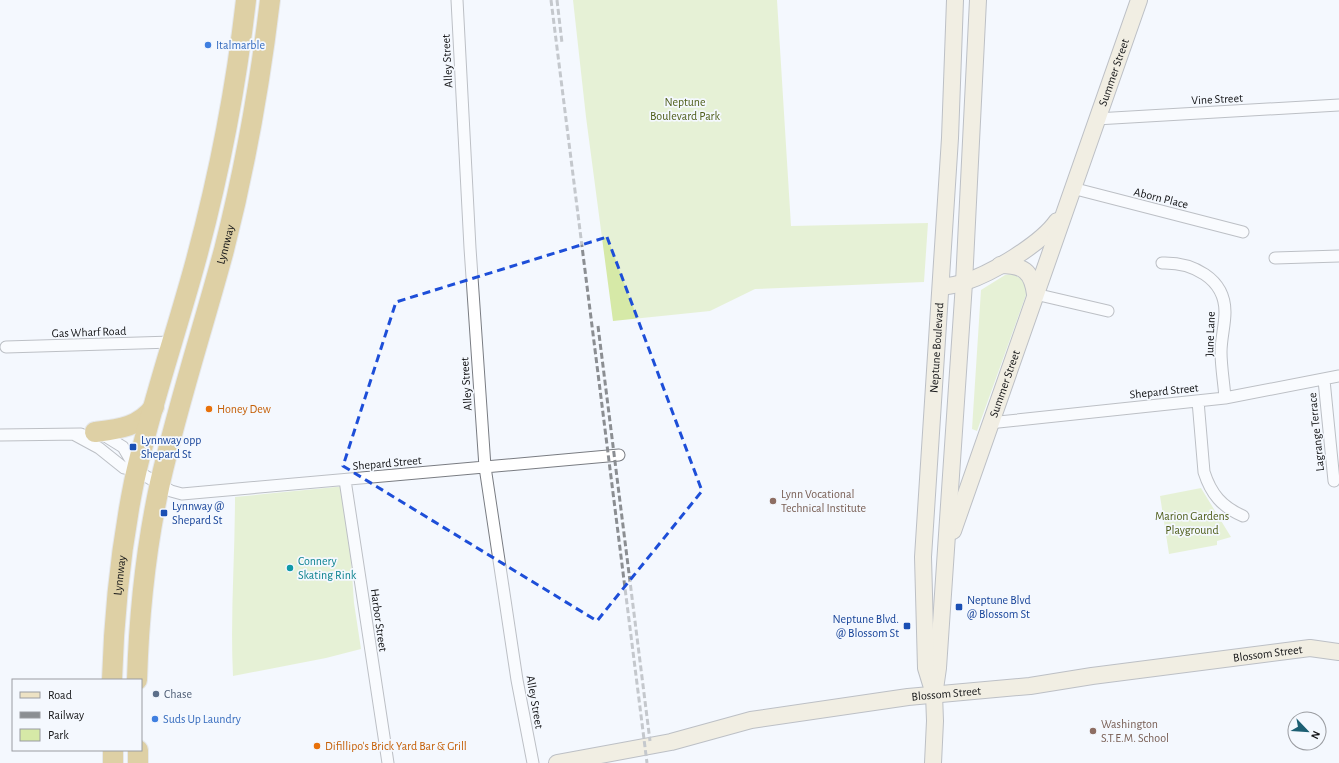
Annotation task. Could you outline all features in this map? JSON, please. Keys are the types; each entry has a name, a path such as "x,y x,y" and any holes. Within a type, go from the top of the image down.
{"highway":[{"name":"Lynnway","path":"112,679 120,577 137,471 196,260 219,163 235,81 246,0"},
{"name":"Lynnway","path":"137,679 143,591 160,485 238,191 257,94 270,0"},
{"path":"95,432 126,428 146,416 155,405"},
{"path":"113,751 113,763"},
{"path":"138,751 138,763"}],"street":[{"name":"Alley Street","path":"457,0 470,248 485,467 517,680 533,763"},
{"name":"Neptune Boulevard","path":"934,694 926,668 923,557 951,130 955,0"},
{"name":"Neptune Boulevard","path":"933,763 935,721 934,694 938,668 964,283 978,0"},
{"name":"Summer Street","path":"945,555 989,423 1139,0"},
{"name":"Vine Street","path":"1096,119 1339,105"},
{"name":"Aborn Place","path":"1072,188 1243,232"},
{"name":"Summer Street","path":"941,287 964,283 1000,264 1045,235 1063,212"},
{"path":"1275,258 1339,256"},
{"name":"June Lane","path":"1162,263 1178,264 1194,268 1204,274 1220,290 1225,311 1221,352 1225,398"},
{"path":"1000,264 1020,267 1026,271 1034,283 1035,294 1108,311"},
{"name":"Gas Wharf Road","path":"6,347 172,342"},
{"name":"Shepard Street","path":"989,423 1225,398 1339,376"},
{"name":"Lagrange Terrace","path":"1324,380 1334,481"},
{"path":"1198,401 1204,472 1208,483 1214,495 1222,504 1231,511 1243,516"},
{"path":"0,435 75,435 95,432 106,435 123,447 137,471"},
{"path":"75,435 99,448 124,468 137,471 160,485"},
{"name":"Shepard Street","path":"160,485 171,491 182,494 619,455"},
{"name":"Harbor Street","path":"345,480 388,763"},
{"name":"Blossom Street","path":"557,763 671,742 751,720 934,694 1030,686 1092,676 1310,648 1339,652"}],"highlighted area":[{"path":"607,237 702,491 597,621 343,466 396,302"}],"green space":[{"name":"Neptune Boulevard Park","path":"573,0 777,0 791,226 928,223 924,282 755,289 710,311 613,321 586,117"},
{"path":"1011,274 1023,281 1026,295 977,431 972,429 981,290 1005,275"},
{"path":"346,486 354,603 361,649 326,658 233,676 232,632 235,497"},
{"name":"Marion Gardens Playground","path":"1201,488 1231,537 1217,541 1217,545 1169,554 1160,496"}],"railway":[{"path":"551,0 647,763"},
{"path":"557,0 562,43"},
{"path":"598,326 650,741"}],"place":[{"name":"Italmarble","path":"208,45"},
{"name":"Honey Dew","path":"209,409"},
{"name":"Lynnway opp Shepard St","path":"133,447"},
{"name":"Lynn Vocational Technical Institute","path":"773,501"},
{"name":"Lynnway @ Shepard St","path":"164,513"},
{"name":"Connery Skating Rink","path":"290,568"},
{"name":"Neptune Blvd @ Blossom St","path":"959,607"},
{"name":"Neptune Blvd. @ Blossom St","path":"907,626"},
{"name":"Chase","path":"156,694"},
{"name":"Suds Up Laundry","path":"155,719"},
{"name":"Washington S.T.E.M. School","path":"1093,731"},
{"name":"Difillipo's Brick Yard Bar & Grill","path":"317,746"}]}
